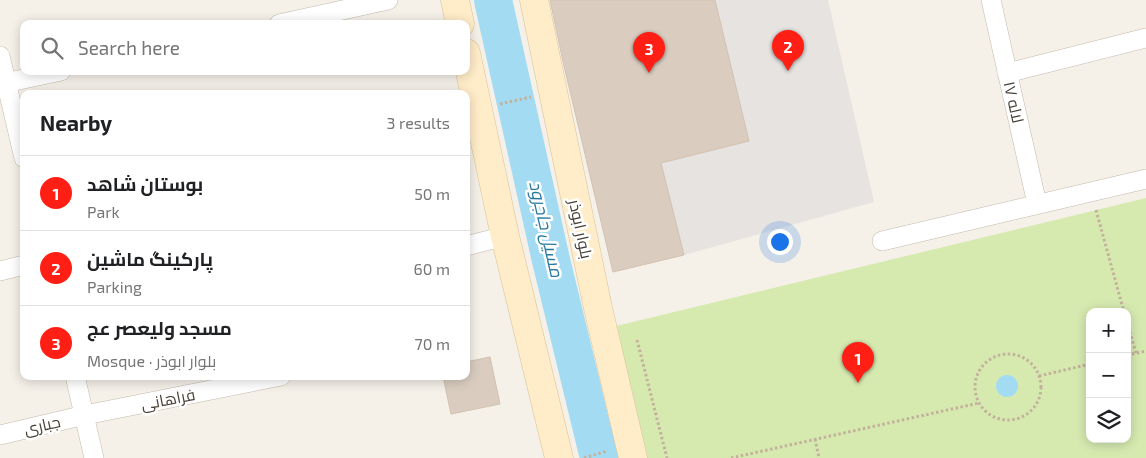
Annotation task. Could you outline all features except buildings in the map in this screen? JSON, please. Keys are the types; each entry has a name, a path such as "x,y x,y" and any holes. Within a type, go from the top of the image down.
{"main road":[{"path":"455,0 459,20"},
{"name":"بلوار ابوذر","path":"534,0 598,308 622,454"},
{"path":"470,63 490,107 506,236 559,458"}],"street":[{"path":"297,20 388,0"},
{"name":"لاله ۱۷","path":"991,0 1036,204"},
{"path":"1007,73 1146,38"},
{"path":"0,56 3,84 20,144"},
{"path":"3,84 43,75"},
{"path":"882,241 1146,179"},
{"path":"470,245 506,236"},
{"path":"0,271 20,266"},
{"path":"76,380 94,458"},
{"name":"فراهانی","path":"85,415 260,380"},
{"name":"جباری","path":"0,435 85,415"}],"path":[{"path":"490,107 532,97"},
{"path":"1096,210 1123,308"},
{"path":"1131,336 1136,353"},
{"path":"637,340 667,458"},
{"path":"1131,354 1146,351"},
{"path":"1004,354 1016,354 1034,366 1041,386 1039,397 1034,407 1026,415 1016,419 1005,420 995,417 979,403 975,382 978,372 985,363 994,357 1004,354"},
{"path":"1039,376 1086,365"},
{"path":"731,458 979,403"},
{"path":"814,439 820,458"},
{"path":"584,458 622,454"}],"green space":[{"path":"1146,198 1146,458 644,458 612,327"}],"shaded area":[{"path":"715,0 828,0 874,202 684,255 661,163 749,141"}],"water":[{"path":"1007,375 1015,378 1018,386 1015,394 1007,397 999,394 996,386 999,378"}],"waterway":[{"name":"مسیل جاجرود","path":"493,0 550,256 599,458"}],"place":[{"name":"پارکینگ ماشین","path":"788,71"},
{"name":"مسجد ولیعصر عج","path":"649,73"},
{"name":"بوستان شاهد","path":"858,383"}]}
